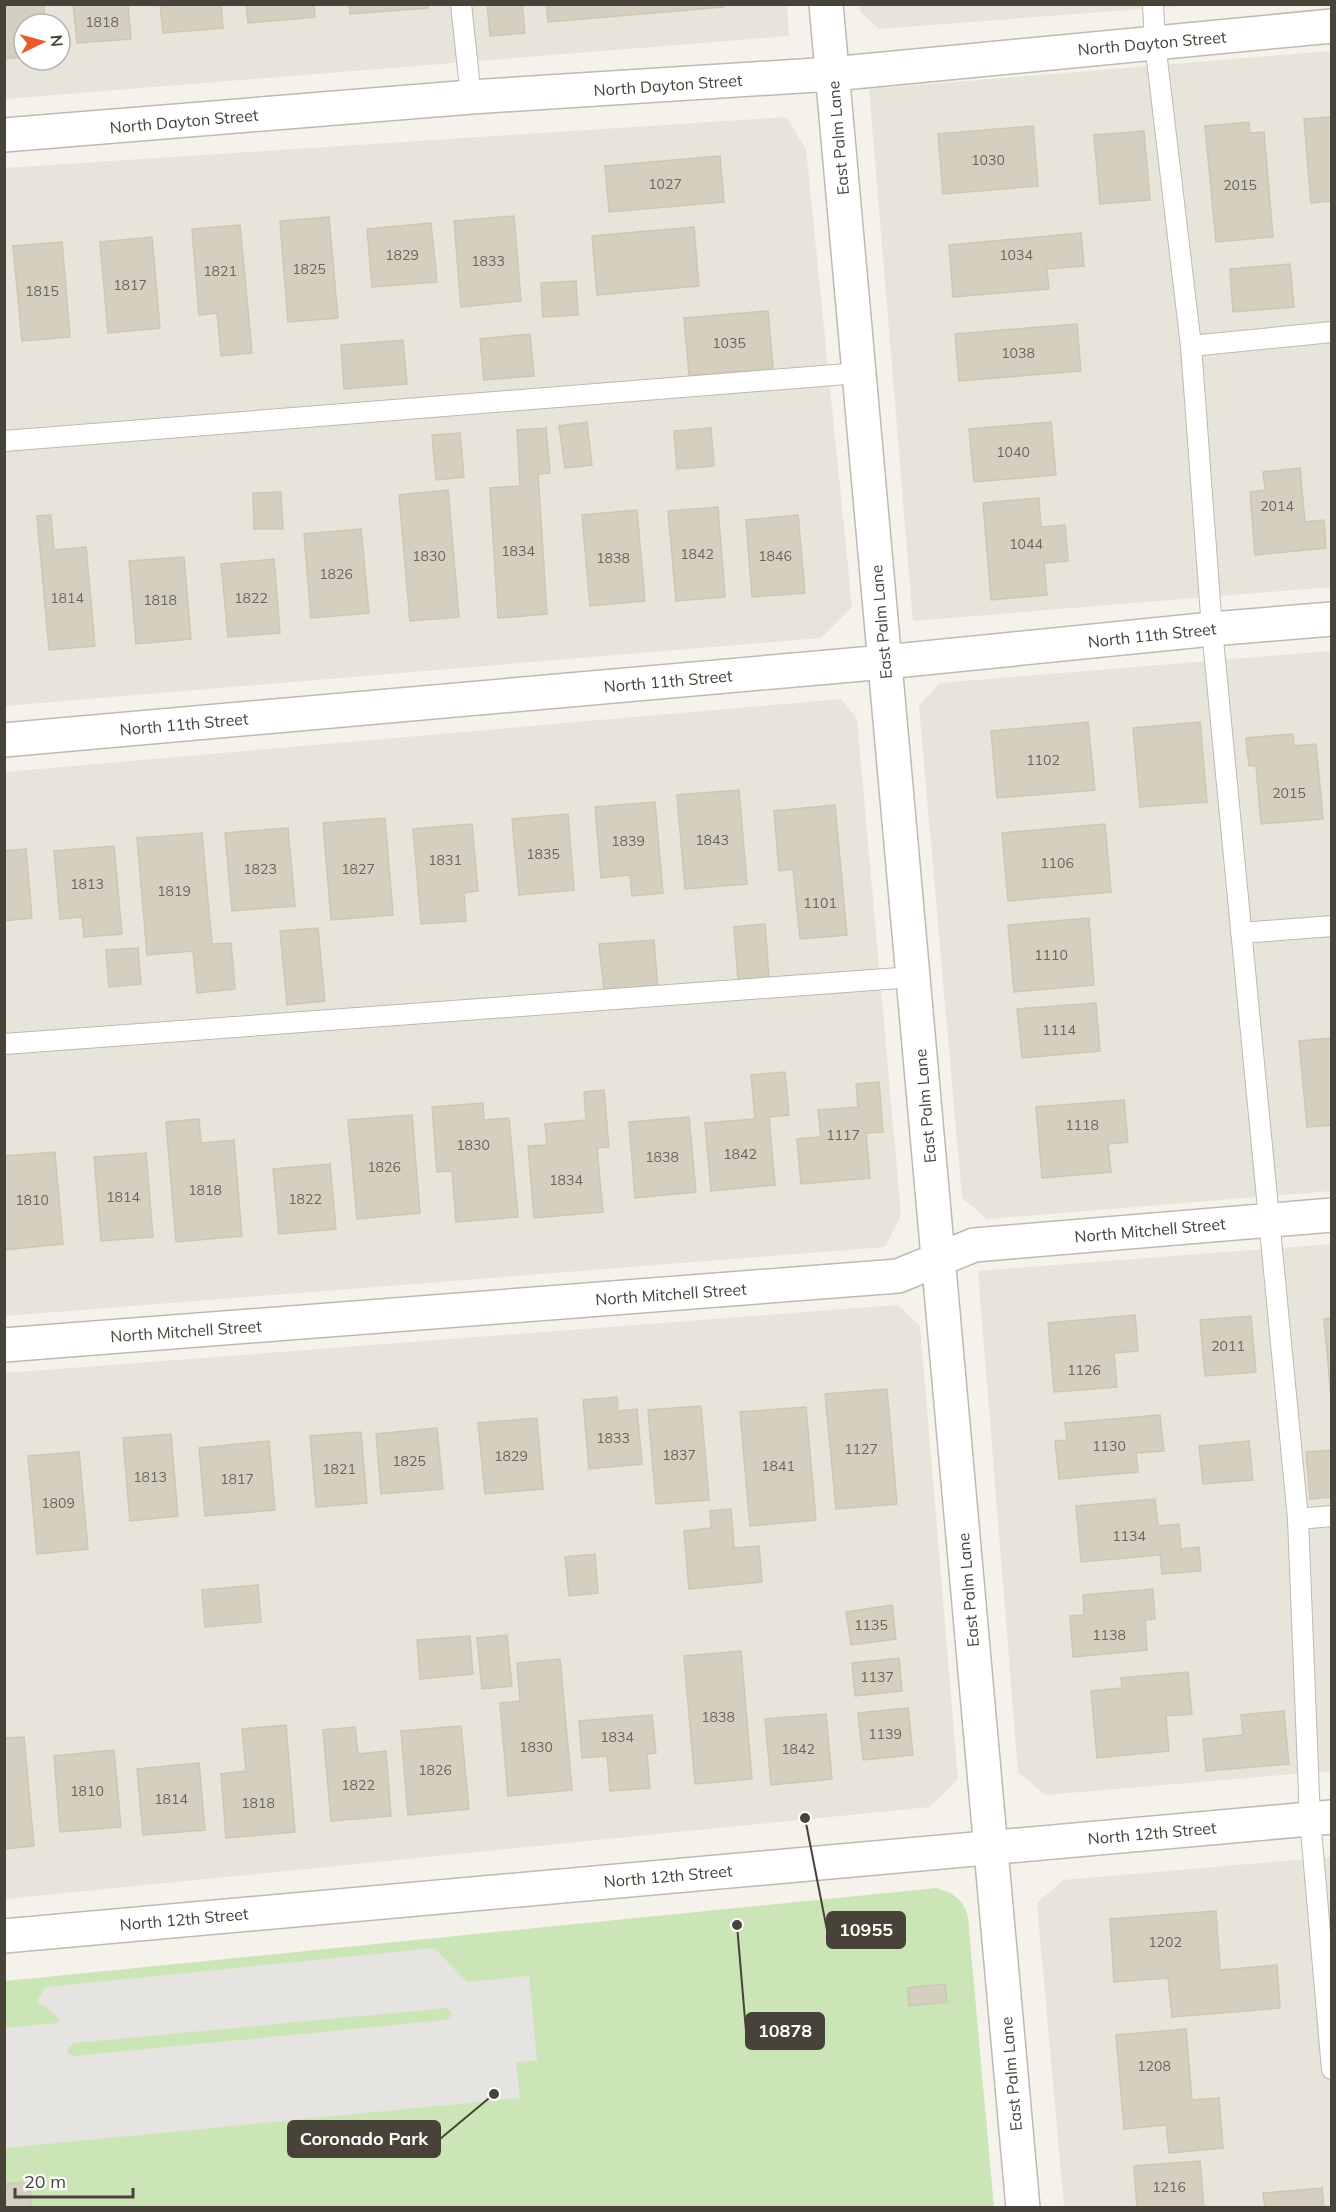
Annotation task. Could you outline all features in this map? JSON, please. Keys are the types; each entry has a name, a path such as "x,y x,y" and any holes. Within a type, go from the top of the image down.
{"street":[{"name":"East Palm Lane","path":"826,4 1023,2208"},
{"name":"North Dayton Street","path":"4,135 471,97 832,74 1332,26"},
{"name":"North 11th Street","path":"4,740 885,662 1332,619"},
{"name":"North Mitchell Street","path":"4,1345 898,1276 974,1245 1332,1215"},
{"name":"North 12th Street","path":"4,1936 1321,1818"}],"lane":[{"path":"461,4 471,97"},
{"path":"1153,4 1155,43 1191,346 1212,629 1298,1519 1321,1818 1332,2069"},
{"path":"1191,346 1332,332"},
{"path":"4,441 859,373"},
{"path":"1241,933 1332,926"},
{"path":"4,1044 913,977"},
{"path":"1298,1519 1332,1516"}],"shaded area":[{"path":"5,5 787,5 789,36 5,99"},
{"path":"860,5 1194,5 879,29 860,11"},
{"path":"1331,51 1331,587 913,621 869,89"},
{"path":"786,117 806,149 852,607 821,638 5,706 5,168"},
{"path":"1331,651 1331,1191 987,1219 962,1198 919,706 940,683"},
{"path":"841,699 857,719 901,1215 885,1247 5,1316 5,772"},
{"path":"1331,1244 1331,1771 1045,1795 1018,1772 978,1271"},
{"path":"898,1305 920,1326 958,1779 930,1807 5,1899 5,1373"},
{"path":"1331,1857 1331,2207 1064,2207 1037,1903 1063,1880"},
{"path":"434,1948 467,1982 529,1976 537,2060 516,2063 520,2098 5,2148 5,2028 58,2023 59,2018 37,2001 46,1987","holes":["447,2008 451,2011 451,2016 447,2020 73,2056 68,2053 68,2048 74,2043"]}],"green space":[{"path":"937,1888 957,1898 964,1906 968,1918 994,2207 5,2208 5,1981"}],"building":[{"path":"4,4 44,4 44,12 12,12 12,58 4,59"},
{"path":"73,4 128,4 131,39 77,43"},
{"path":"160,4 221,4 223,28 163,33"},
{"path":"246,4 314,4 315,17 248,23"},
{"path":"349,4 428,4 428,8 350,14"},
{"path":"487,4 522,4 525,33 490,36"},
{"path":"546,4 723,4 723,7 548,22"},
{"path":"1332,117 1332,201 1311,203 1304,119"},
{"path":"1249,122 1250,133 1264,132 1273,237 1216,242 1205,126"},
{"path":"1033,126 1038,186 943,194 938,134"},
{"path":"1144,131 1150,200 1100,204 1094,135"},
{"path":"720,156 724,202 609,212 605,166"},
{"path":"514,216 521,301 461,307 454,221"},
{"path":"329,217 338,318 288,322 280,221"},
{"path":"431,223 437,282 372,287 367,229"},
{"path":"240,225 252,353 221,356 217,313 199,315 192,229"},
{"path":"694,227 699,286 597,295 592,236"},
{"path":"1081,233 1084,266 1047,269 1049,289 953,297 949,245"},
{"path":"152,237 160,328 108,333 100,242"},
{"path":"62,242 70,337 22,341 13,246"},
{"path":"1290,264 1294,307 1233,312 1230,269"},
{"path":"576,281 578,315 543,317 541,283"},
{"path":"768,311 773,368 689,376 684,318"},
{"path":"1077,324 1081,371 959,381 955,334"},
{"path":"530,334 534,376 484,380 480,339"},
{"path":"403,340 407,384 344,389 341,345"},
{"path":"587,422 592,465 565,468 559,426"},
{"path":"1051,422 1056,475 974,482 969,429"},
{"path":"546,428 550,473 538,474 547,614 498,618 490,488 520,486 517,430"},
{"path":"711,428 714,466 677,469 674,431"},
{"path":"460,433 464,477 436,480 432,435"},
{"path":"1300,468 1305,522 1324,520 1326,548 1255,555 1250,492 1265,490 1263,472"},
{"path":"448,490 459,617 410,621 399,495"},
{"path":"281,492 283,529 254,529 253,493"},
{"path":"1039,498 1041,527 1065,525 1068,561 1044,563 1047,595 991,600 983,503"},
{"path":"718,507 725,597 676,601 668,511"},
{"path":"637,510 645,601 590,606 582,515"},
{"path":"51,515 54,550 86,547 95,646 49,650 37,516"},
{"path":"798,515 805,593 752,597 746,520"},
{"path":"361,529 369,613 311,618 304,534"},
{"path":"184,557 191,639 136,644 129,561"},
{"path":"274,559 280,633 228,637 221,564"},
{"path":"1088,722 1095,790 997,798 991,731"},
{"path":"1200,722 1207,802 1140,807 1133,728"},
{"path":"1293,734 1294,746 1316,744 1323,819 1261,824 1256,766 1249,766 1246,738"},
{"path":"739,790 747,884 685,889 677,795"},
{"path":"655,802 663,893 632,896 630,875 601,878 595,807"},
{"path":"835,805 847,935 800,939 793,869 779,871 774,811"},
{"path":"568,814 574,890 519,895 512,819"},
{"path":"385,818 393,915 331,920 323,823"},
{"path":"472,824 478,891 464,893 466,921 421,924 413,829"},
{"path":"1105,824 1111,892 1008,901 1002,833"},
{"path":"288,828 295,906 232,911 225,833"},
{"path":"202,833 212,944 231,943 235,989 197,993 193,951 147,955 137,838"},
{"path":"114,846 122,934 84,937 82,917 60,919 54,851"},
{"path":"26,849 32,918 4,921 4,851"},
{"path":"1089,918 1094,985 1014,992 1008,925"},
{"path":"765,924 769,977 738,980 734,927"},
{"path":"318,928 325,1001 287,1005 280,931"},
{"path":"654,940 658,987 604,991 599,944"},
{"path":"138,948 141,984 109,987 106,950"},
{"path":"1096,1003 1100,1051 1022,1058 1017,1009"},
{"path":"1332,1038 1332,1125 1307,1127 1299,1041"},
{"path":"785,1072 789,1115 769,1117 775,1185 711,1191 705,1123 755,1119 751,1075"},
{"path":"879,1082 883,1132 866,1133 870,1178 801,1184 797,1139 821,1137 818,1110 858,1107 856,1084"},
{"path":"604,1090 609,1147 597,1148 603,1212 534,1218 528,1146 547,1145 545,1124 586,1120 584,1092"},
{"path":"1124,1100 1128,1142 1108,1144 1111,1172 1042,1178 1036,1107"},
{"path":"483,1103 484,1120 509,1118 518,1217 456,1222 452,1171 437,1172 432,1107"},
{"path":"412,1115 420,1213 357,1219 348,1120"},
{"path":"689,1117 696,1192 635,1198 629,1122"},
{"path":"199,1119 201,1143 234,1140 242,1236 176,1242 166,1122"},
{"path":"55,1152 63,1244 4,1250 4,1156"},
{"path":"146,1153 153,1237 101,1241 94,1157"},
{"path":"330,1164 336,1229 279,1234 273,1169"},
{"path":"1135,1315 1138,1351 1114,1353 1117,1387 1054,1392 1048,1323"},
{"path":"1251,1316 1256,1372 1205,1376 1200,1320"},
{"path":"1332,1318 1332,1410 1324,1319"},
{"path":"887,1389 897,1504 836,1509 825,1394"},
{"path":"617,1397 618,1411 637,1409 642,1464 589,1469 583,1400"},
{"path":"701,1406 709,1500 656,1504 648,1410"},
{"path":"806,1407 816,1520 750,1526 740,1412"},
{"path":"1160,1415 1164,1451 1136,1453 1138,1472 1059,1479 1055,1441 1067,1440 1065,1423"},
{"path":"537,1418 543,1489 485,1494 478,1423"},
{"path":"437,1428 443,1489 381,1494 376,1434"},
{"path":"361,1432 367,1503 316,1507 310,1436"},
{"path":"171,1434 178,1516 130,1521 123,1438"},
{"path":"269,1441 275,1510 205,1516 199,1448"},
{"path":"1249,1441 1253,1480 1203,1484 1199,1446"},
{"path":"1332,1450 1332,1497 1310,1499 1306,1452"},
{"path":"79,1452 88,1549 37,1554 28,1456"},
{"path":"1155,1499 1158,1526 1179,1524 1181,1549 1199,1547 1201,1571 1162,1574 1160,1555 1081,1562 1076,1506"},
{"path":"731,1509 734,1548 759,1546 762,1582 689,1589 684,1531 711,1528 710,1511"},
{"path":"595,1554 598,1593 569,1596 565,1557"},
{"path":"258,1585 261,1622 205,1627 202,1590"},
{"path":"1153,1589 1155,1619 1145,1620 1147,1650 1073,1657 1070,1616 1084,1615 1083,1595"},
{"path":"892,1605 896,1639 851,1645 846,1612"},
{"path":"507,1635 512,1686 482,1689 477,1638"},
{"path":"470,1636 473,1674 420,1679 417,1640"},
{"path":"741,1651 752,1779 695,1784 684,1656"},
{"path":"899,1658 902,1691 855,1696 852,1663"},
{"path":"560,1659 572,1790 508,1796 500,1703 520,1701 517,1663"},
{"path":"1188,1672 1192,1714 1166,1716 1169,1751 1097,1758 1091,1691 1122,1688 1121,1678"},
{"path":"908,1708 913,1755 863,1760 858,1713"},
{"path":"1284,1711 1289,1764 1206,1771 1203,1739 1243,1735 1241,1715"},
{"path":"826,1714 832,1779 771,1785 765,1719"},
{"path":"652,1715 656,1753 647,1754 650,1788 610,1791 607,1756 582,1758 579,1721"},
{"path":"286,1725 295,1832 226,1838 221,1774 246,1771 242,1729"},
{"path":"461,1726 469,1809 408,1815 401,1731"},
{"path":"355,1727 358,1754 386,1751 391,1816 331,1821 323,1730"},
{"path":"24,1737 34,1846 4,1849 4,1738"},
{"path":"114,1750 121,1827 60,1832 54,1756"},
{"path":"199,1763 205,1830 143,1835 137,1769"},
{"path":"1216,1911 1220,1970 1277,1965 1280,2008 1172,2017 1168,1978 1114,1982 1110,1919"},
{"path":"945,1984 947,2002 909,2006 908,1988"},
{"path":"1186,2029 1192,2100 1219,2098 1223,2148 1169,2153 1166,2125 1124,2129 1116,2035"},
{"path":"1200,2161 1204,2208 1137,2208 1134,2166"},
{"path":"30,2182 31,2208 4,2208 4,2184"},
{"path":"1322,2188 1324,2208 1265,2208 1263,2193"}],"place":[{"name":"10955","path":"805,1818"},
{"name":"10878","path":"737,1925"},
{"name":"Coronado Park","path":"494,2094"}]}
